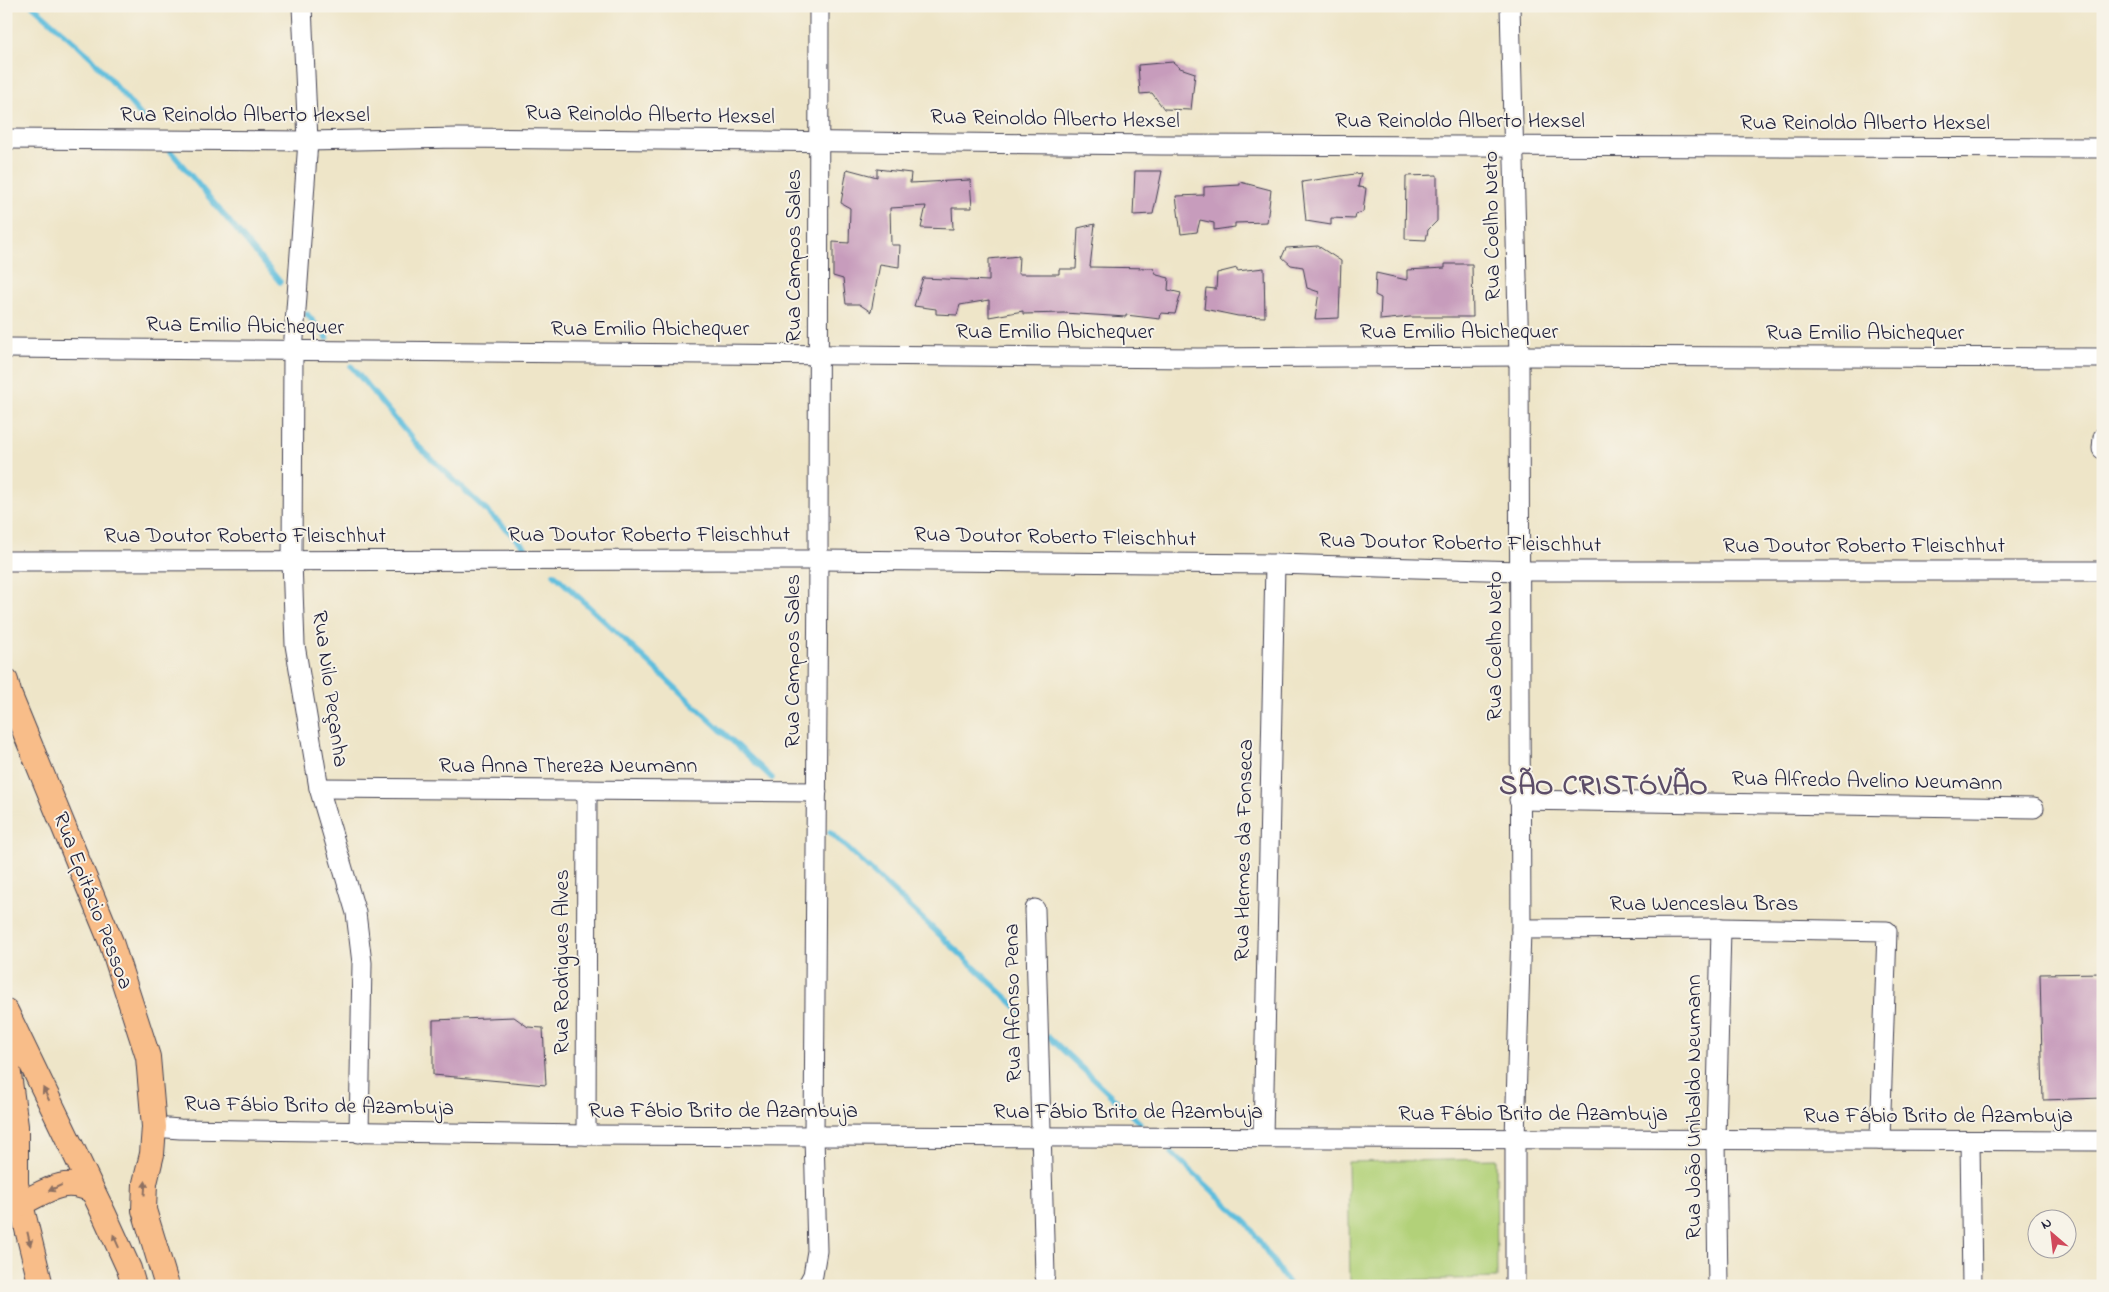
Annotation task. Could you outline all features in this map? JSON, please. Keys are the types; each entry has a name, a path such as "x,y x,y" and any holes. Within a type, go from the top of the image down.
{"main road":[{"name":"Rua Epitácio Pessoa","path":"6,681 10,696 111,942 148,1057 154,1127 152,1154 145,1183 144,1210 167,1286"},
{"path":"6,1011 129,1270 134,1286"},
{"path":"6,1052 16,1126 16,1184 13,1207 41,1286"},
{"path":"13,1207 63,1184 78,1184 91,1190"}],"street":[{"name":"Rua Nilo Peçanha","path":"302,6 308,141 293,352 292,561 295,645 320,788 356,913 362,964 359,1133"},
{"name":"Rua Campos Sales","path":"807,1286 813,1274 817,1252 814,1136 819,355 819,6"},
{"name":"Rua Coelho Neto","path":"1510,6 1519,356 1520,571 1519,800 1521,928 1515,1139 1515,1286"},
{"name":"Rua Reinoldo Alberto Hexsel","path":"6,139 308,141 457,138 819,142 2103,148"},
{"name":"Rua Emilio Abichequer","path":"6,348 293,352 1187,358 1519,356 2103,358"},
{"path":"2102,449 2103,437"},
{"name":"Rua Doutor Roberto Fleischhut","path":"6,561 818,560 1275,564 1520,571 2103,571"},
{"name":"Rua Hermes da Fonseca","path":"1263,1138 1275,564"},
{"name":"Rua Anna Thereza Neumann","path":"320,788 816,792"},
{"name":"Rua Rodrigues Alves","path":"586,1135 588,790"},
{"name":"Rua Alfredo Avelino Neumann","path":"1519,800 2034,808"},
{"name":"Rua Afonso Pena","path":"1035,909 1040,1136 1046,1276"},
{"name":"Rua Wenceslau Bras","path":"1521,928 1720,928 1887,931 1880,1140"},
{"name":"Rua João Unibaldo Neumann","path":"1718,1286 1716,1140 1720,928"},
{"name":"Rua Fábio Brito de Azambuja","path":"154,1127 180,1130 586,1135 2103,1141"},
{"path":"1970,1141 1972,1286"}],"green space":[{"path":"1496,1159 1497,1278 1350,1281 1348,1162"}],"building":[{"path":"1173,62 1180,68 1195,73 1191,110 1164,109 1152,93 1140,94 1138,65"},
{"path":"847,169 877,177 877,169 911,173 910,183 970,180 972,208 952,208 953,229 921,228 926,206 890,208 891,245 900,245 899,267 880,264 871,312 859,304 846,304 843,279 833,276 833,242 849,243 850,208 841,203"},
{"path":"1135,171 1162,171 1153,214 1133,215"},
{"path":"1361,173 1358,187 1366,188 1363,212 1356,214 1355,219 1331,218 1331,225 1306,221 1302,182"},
{"path":"1437,175 1437,221 1428,230 1426,240 1405,239 1406,176"},
{"path":"1240,182 1271,190 1267,222 1235,223 1235,227 1214,230 1214,223 1200,220 1197,232 1181,234 1176,196 1204,195 1204,187 1240,185"},
{"path":"1095,224 1090,267 1153,268 1157,275 1169,278 1168,290 1181,293 1175,314 1161,313 1160,319 1126,315 1126,317 1064,313 1023,314 1023,311 989,317 989,300 960,305 957,315 936,314 936,309 914,306 923,278 989,281 989,259 1019,256 1018,274 1059,274 1059,269 1076,269 1078,228"},
{"path":"1318,246 1341,261 1339,318 1315,319 1319,292 1307,288 1303,267 1291,265 1282,257 1286,248"},
{"path":"1445,264 1472,264 1473,317 1410,317 1380,320 1381,298 1375,295 1376,273 1407,280 1407,270 1445,268"},
{"path":"1237,268 1237,271 1264,268 1265,317 1238,316 1204,309 1206,288 1216,289 1217,273"},
{"path":"2103,973 2103,1098 2043,1100 2040,974"},
{"path":"514,1017 528,1027 543,1028 546,1085 433,1075 433,1020"}],"waterway":[{"path":"33,6 92,58 143,118"},
{"path":"167,147 280,282"},
{"path":"307,314 327,338"},
{"path":"351,366 417,445 525,547"},
{"path":"554,574 772,778"},
{"path":"830,832 1021,1011"},
{"path":"1049,1037 1140,1123"},
{"path":"1172,1153 1247,1223 1290,1286"}],"district":[{"name":"SÃO CRISTÓVÃO","path":"1604,787"}]}
